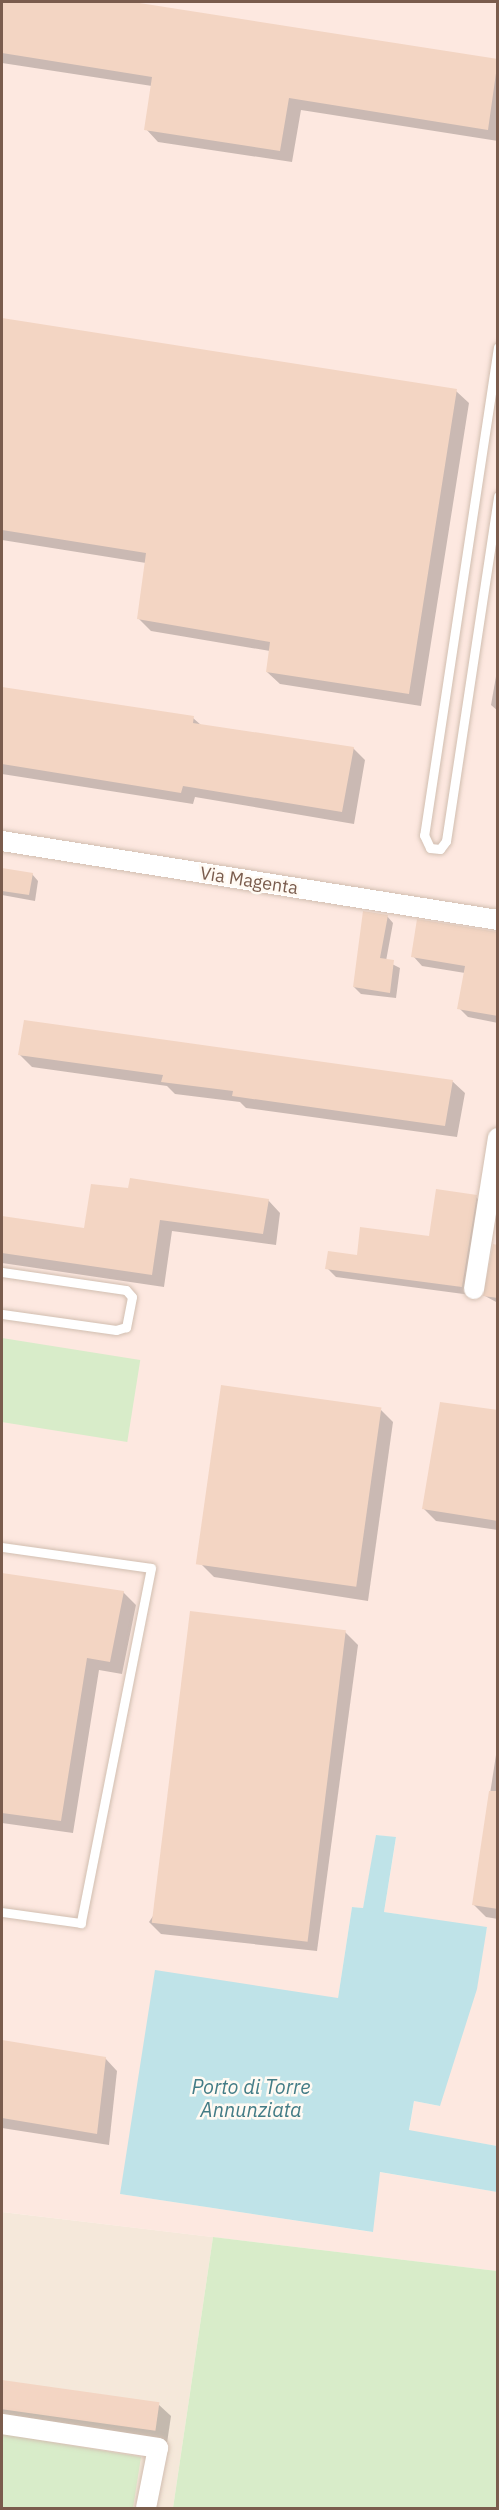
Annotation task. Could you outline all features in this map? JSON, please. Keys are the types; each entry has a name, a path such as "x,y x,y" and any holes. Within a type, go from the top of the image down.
{"street":[{"name":"Via Magenta","path":"2,841 498,920"},
{"path":"474,1289 498,1138"},
{"path":"2,2424 158,2448 146,2508"}],"lane":[{"path":"498,347 424,835 430,848 440,849 446,841 498,496"},
{"path":"2,1272 126,1290 132,1297 126,1327 116,1330 2,1314"},
{"path":"2,1547 151,1568 81,1923 2,1912"}],"shaded area":[{"path":"2,2 497,2 497,2146 409,2131 414,2101 439,2106 487,1928 384,1912 396,1838 377,1835 363,1908 352,1907 338,1998 120,2194 372,2232 379,2172 497,2192 497,2271 2,2212"},
{"path":"2,2212 213,2237 173,2508 2,2508"}],"green space":[{"path":"2,1338 140,1360 127,1442 2,1422"},
{"path":"213,2237 497,2271 497,2508 173,2508"},
{"path":"2,2434 141,2457 133,2508 2,2508"}],"water":[{"name":"Porto di Torre Annunziata","path":"376,1835 396,1837 384,1912 487,1927 477,1989 440,2106 414,2101 409,2130 497,2146 497,2192 380,2172 373,2232 120,2194 155,1970 338,1998 352,1907 363,1908"}],"building":[{"path":"2,2 133,2 498,59 488,130 289,98 280,151 144,130 152,77 2,53"},
{"path":"2,318 457,389 409,694 266,672 270,642 137,619 146,553 2,530"},
{"path":"2,687 194,716 193,723 354,747 342,812 183,786 181,793 2,764"},
{"path":"2,868 33,873 29,895 2,891"},
{"path":"363,911 388,915 380,958 394,960 390,993 353,987"},
{"path":"417,919 498,932 498,1016 457,1009 465,966 411,957"},
{"path":"24,1020 453,1080 445,1126 232,1096 233,1091 161,1082 163,1075 18,1055"},
{"path":"130,1178 269,1199 263,1234 160,1220 152,1275 2,1253 2,1216 84,1228 91,1184 128,1188"},
{"path":"436,1189 477,1195 462,1287 325,1269 328,1251 357,1255 360,1227 429,1236"},
{"path":"493,1244 498,1245 498,1298 483,1296"},
{"path":"221,1385 381,1408 356,1587 196,1564"},
{"path":"440,1402 498,1410 498,1521 422,1509"},
{"path":"2,1573 124,1591 110,1662 87,1658 61,1821 2,1813"},
{"path":"190,1611 346,1630 308,1942 152,1923"},
{"path":"489,1791 498,1791 498,1909 472,1905"},
{"path":"2,2040 106,2057 97,2134 2,2118"},
{"path":"2,2380 159,2402 155,2431 2,2409"}]}
